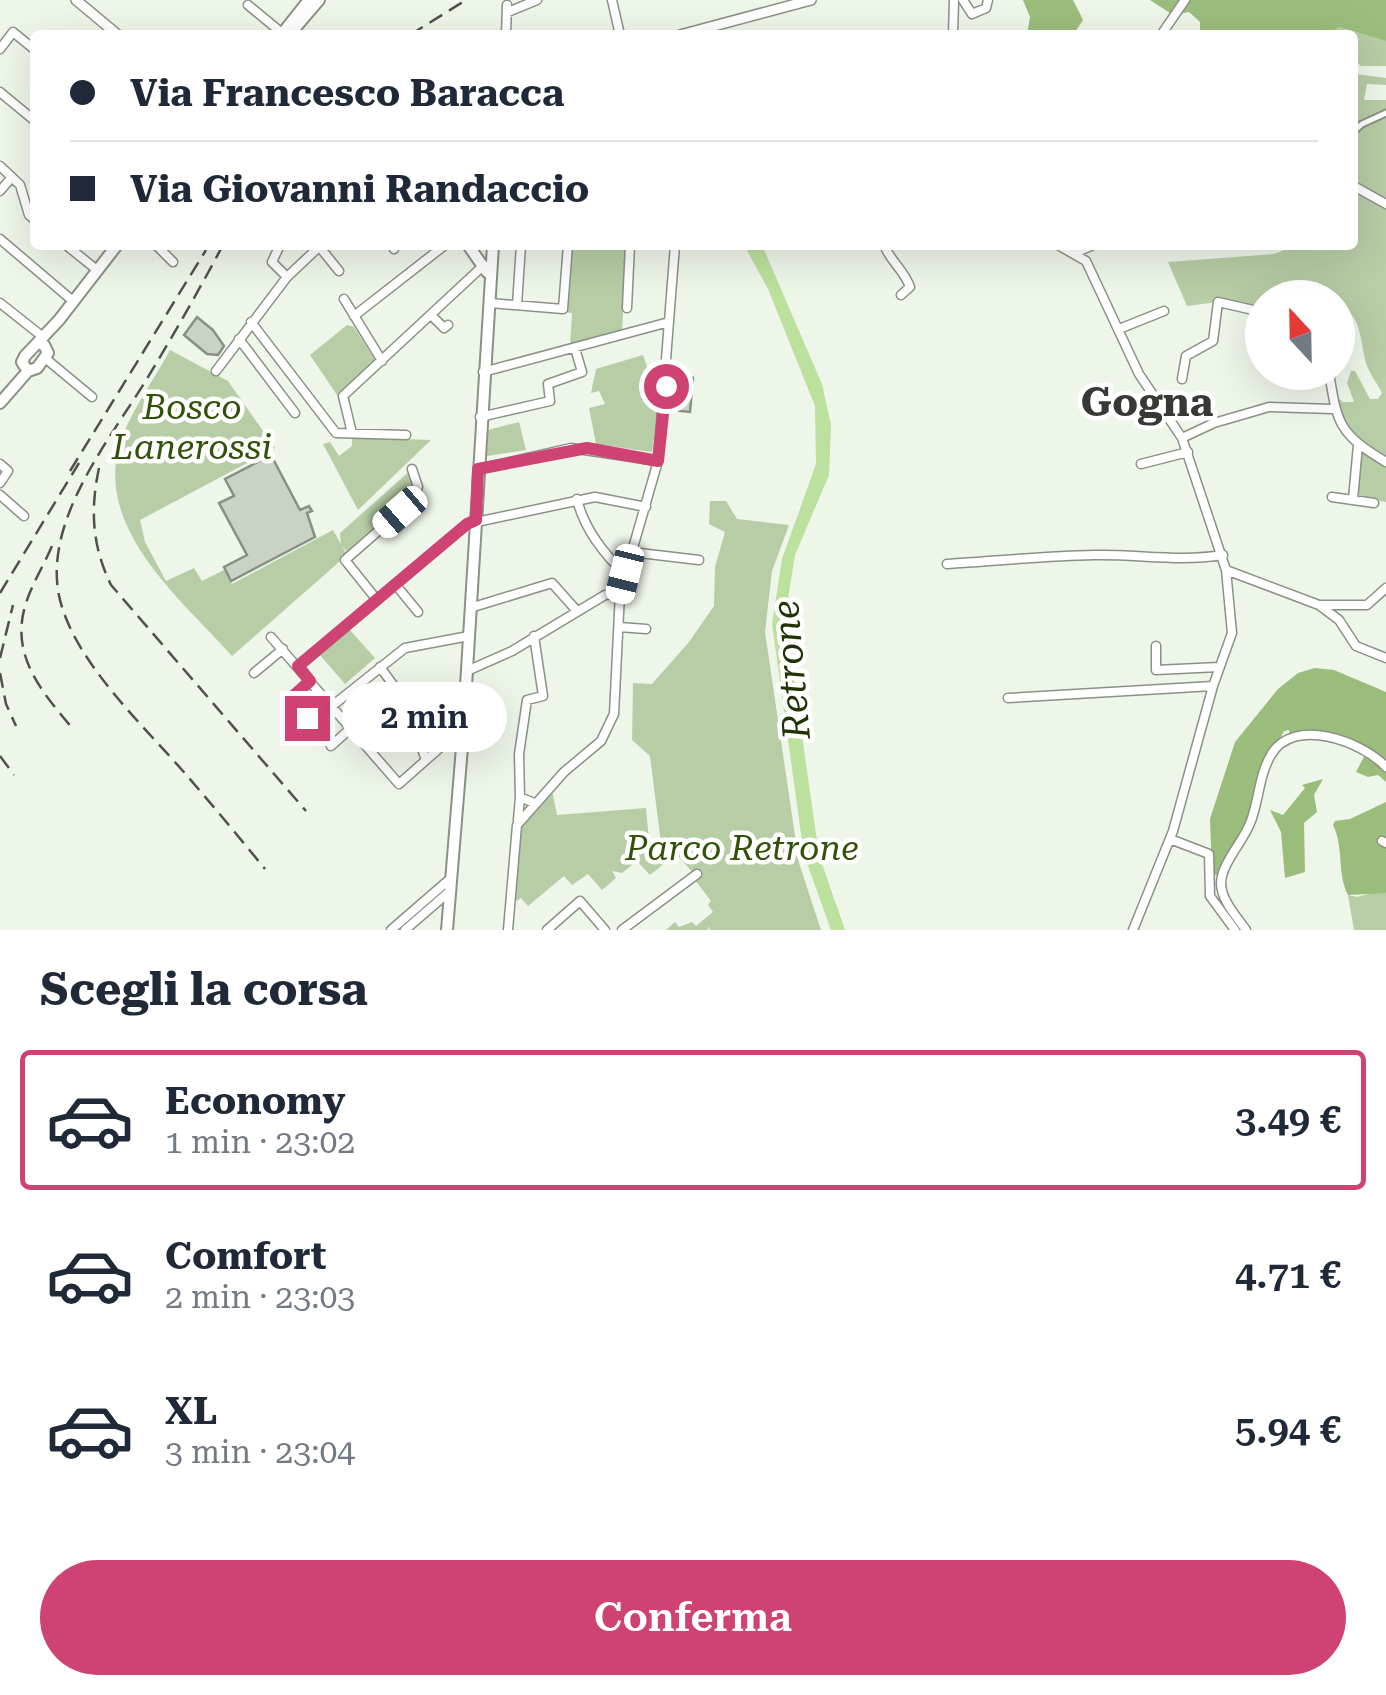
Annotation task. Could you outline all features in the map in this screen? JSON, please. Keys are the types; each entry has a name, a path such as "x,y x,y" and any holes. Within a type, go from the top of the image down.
{"main road":[{"path":"292,30 309,0"},
{"path":"302,15 319,0"},
{"path":"0,392 44,353 55,325 113,250"},
{"path":"473,250 487,264"},
{"path":"446,930 470,636 490,302 487,264 491,250"},
{"path":"0,402 26,367 25,356 44,353"}],"street":[{"path":"76,0 112,30"},
{"path":"506,30 508,8 536,0"},
{"path":"612,0 619,30"},
{"path":"700,30 809,0"},
{"path":"954,0 954,30"},
{"path":"963,0 972,14 986,8 988,0"},
{"path":"1164,30 1185,0"},
{"path":"248,5 283,30"},
{"path":"0,49 14,32 30,46"},
{"path":"0,92 30,117"},
{"path":"1358,128 1386,113"},
{"path":"0,166 20,185 30,216"},
{"path":"0,191 12,177"},
{"path":"1358,188 1386,204"},
{"path":"0,239 73,301"},
{"path":"72,250 98,270"},
{"path":"161,250 173,262"},
{"path":"278,250 272,262 287,277"},
{"path":"216,372 250,322 315,250"},
{"path":"322,250 339,272"},
{"path":"354,316 439,250"},
{"path":"517,305 520,250"},
{"path":"490,302 563,309 568,250"},
{"path":"627,308 630,250"},
{"path":"517,824 534,803 588,755 610,727 620,594 658,461 675,250"},
{"path":"886,250 891,263 906,274 910,286 900,295"},
{"path":"1070,250 1086,260 1151,396 1188,452 1224,555 1232,632 1212,686 1170,839 1133,930"},
{"path":"1075,252 1080,250"},
{"path":"352,433 343,396 487,264"},
{"path":"344,299 382,361"},
{"path":"450,299 458,308"},
{"path":"1182,378 1186,356 1213,341 1218,302 1245,308"},
{"path":"0,303 44,353 92,397"},
{"path":"1119,329 1164,310"},
{"path":"432,316 444,328 448,324"},
{"path":"250,322 336,433 406,434"},
{"path":"483,372 669,322"},
{"path":"239,339 295,414"},
{"path":"480,419 550,401 548,384 582,372 575,348"},
{"path":"1330,390 1332,410 1358,445 1386,462"},
{"path":"1182,438 1214,423 1269,407 1332,410"},
{"path":"1353,500 1358,445"},
{"path":"478,469 587,448 658,461"},
{"path":"1141,464 1188,452"},
{"path":"0,464 8,471 0,483"},
{"path":"376,600 345,560 400,512 418,488 412,469"},
{"path":"0,494 24,516"},
{"path":"298,666 467,524 595,497 646,507"},
{"path":"1332,497 1374,502"},
{"path":"577,500 582,520 608,558 625,574"},
{"path":"631,552 699,560"},
{"path":"947,564 1093,555 1152,556 1180,561 1224,555"},
{"path":"1226,570 1320,605 1340,620 1356,646 1386,658"},
{"path":"470,608 552,583 578,611"},
{"path":"395,584 418,612"},
{"path":"1320,605 1367,605 1386,588"},
{"path":"467,671 512,651 606,595 620,594"},
{"path":"619,627 646,629"},
{"path":"332,706 380,667 420,642 470,636"},
{"path":"508,930 520,798 519,754 527,700 542,696 534,636"},
{"path":"271,637 398,784 463,735"},
{"path":"1156,646 1156,670 1219,667"},
{"path":"254,673 283,649"},
{"path":"380,667 405,701 426,760"},
{"path":"307,718 291,698 310,681"},
{"path":"1008,698 1212,686"},
{"path":"440,694 465,688"},
{"path":"360,738 405,701"},
{"path":"331,746 351,728"},
{"path":"1246,930 1224,894 1221,880 1252,822 1269,758 1288,739 1308,736 1349,743 1386,767"},
{"path":"520,798 534,803"},
{"path":"1170,839 1209,854 1210,896 1235,930"},
{"path":"622,930 697,874"},
{"path":"391,930 451,878"},
{"path":"404,930 450,891"},
{"path":"547,930 580,900 605,930"}],"green space":[{"path":"1358,33 1386,41 1386,66 1361,66"},
{"path":"1358,74 1386,78 1386,85 1367,84 1364,100 1386,100 1386,460 1353,439 1335,400 1337,397 1343,402 1354,402 1350,390 1355,390 1355,371 1370,399 1378,399 1382,393 1367,367 1355,320 1355,280 1245,280 1245,308 1218,302 1187,306 1168,262 1284,250 1358,250"},
{"path":"570,250 627,250 622,330 570,346 572,313 565,312"},
{"path":"347,325 354,327 375,360 337,395 310,355"},
{"name":"Bosco Lanerossi","path":"170,350 228,381 275,448 140,520 145,542 166,581 194,568 202,581 224,570 232,584 333,530 347,555 232,656 148,562 120,507 115,477 119,446 135,409"},
{"path":"643,355 650,375 663,383 652,452 596,444 589,408 605,404 599,391 591,393 596,369"},
{"path":"519,422 526,450 487,456 488,430"},
{"path":"352,437 431,440 358,510 323,444 330,442 339,456 352,446"},
{"path":"1359,451 1386,466 1386,502 1353,497"},
{"path":"412,469 418,487 400,512 350,555 341,545 340,533"},
{"name":"Parco Retrone","path":"710,501 726,501 737,519 789,525 772,571 765,632 799,863 821,930 710,930 709,926 708,930 666,930 675,922 679,927 692,922 696,926 713,912 708,905 711,901 695,880 697,877 676,854 650,875 637,861 622,873 612,871 616,878 602,890 588,874 572,885 564,876 528,906 521,898 517,901 512,890 518,827 552,790 557,815 646,808 650,850 662,851 650,756 632,740 633,683 652,684 714,606 715,567 725,532 709,524"},
{"path":"349,629 375,658 345,684 319,654"},
{"path":"1386,893 1386,930 1354,930 1348,895"}],"shaded area":[{"path":"1023,0 1073,0 1083,20 1076,30 1028,30 1030,17"},
{"path":"1150,0 1386,0 1386,41 1339,27 1200,30 1200,22 1189,12 1173,15"},
{"path":"1315,668 1334,670 1386,692 1386,782 1378,775 1368,777 1356,772 1366,753 1320,735 1291,739 1289,730 1284,731 1270,758 1250,822 1219,876 1212,874 1210,819 1235,742 1278,689 1298,673"},
{"path":"1323,779 1314,795 1317,812 1304,823 1305,872 1285,878 1281,832 1270,810 1283,815 1305,788 1302,785"},
{"path":"1386,802 1386,893 1348,895 1333,825"}],"water":[{"name":"Retrone","path":"747,250 764,250 822,384 831,425 829,475 795,555 785,617 819,855 845,930 831,930 804,855 772,624 782,559 816,464 815,406 768,289"}],"building":[{"path":"197,317 224,346 218,355 207,354 184,335"},
{"path":"672,376 693,378 690,412 670,410"},
{"path":"271,455 300,510 309,506 312,511 307,513 315,537 231,581 224,567 247,555 219,503 234,496 225,479"}],"railway":[{"path":"418,30 466,0"},
{"path":"70,471 206,250"},
{"path":"220,250 158,361 85,478 62,534 58,590 76,639 108,686 265,869"},
{"path":"0,593 79,463"},
{"path":"99,468 94,528 111,585 306,811"},
{"path":"52,546 26,603 22,639 25,656 40,687 73,729"},
{"path":"0,658 13,605"},
{"path":"0,673 6,704 16,726"},
{"path":"0,756 14,775"}],"district":[{"name":"Gogna","path":"1147,402"}],"route":[{"path":"307,718 291,698 310,681 298,666 476,520 478,469 571,448 658,461 666,386"}]}
